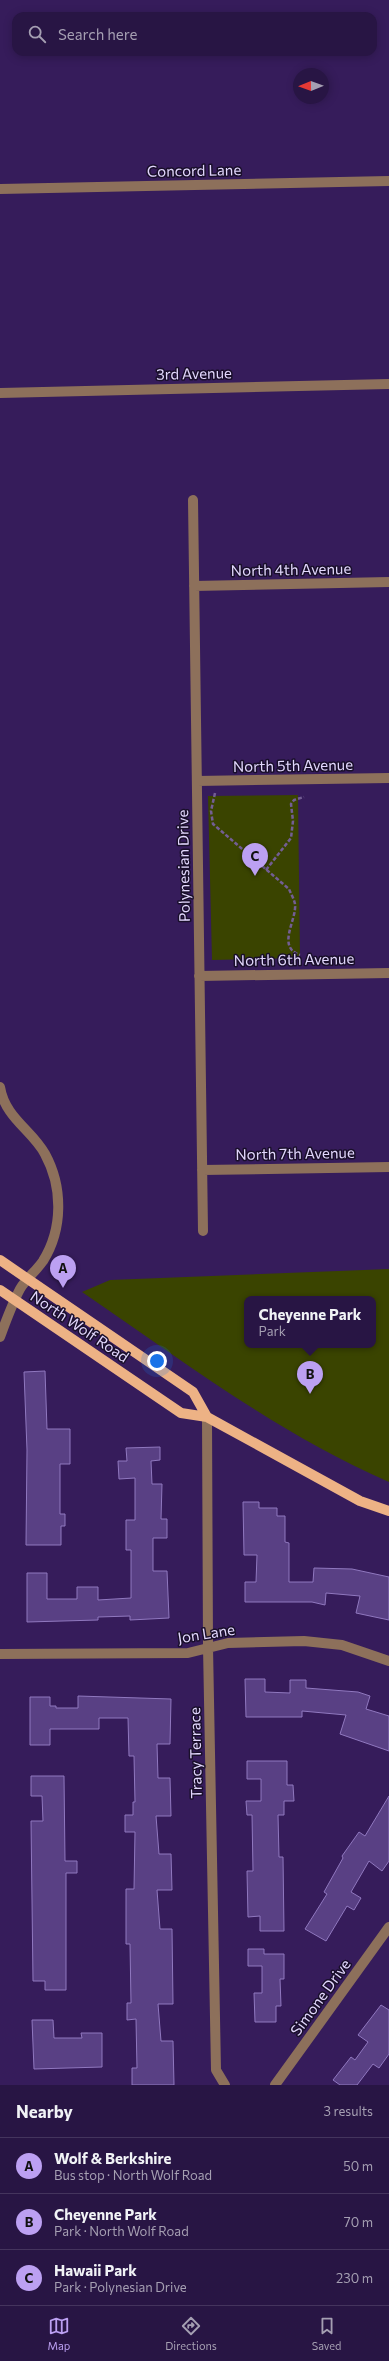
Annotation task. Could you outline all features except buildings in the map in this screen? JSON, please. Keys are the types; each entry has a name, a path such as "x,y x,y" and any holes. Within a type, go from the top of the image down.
{"main road":[{"name":"North Wolf Road","path":"0,1260 193,1392 207,1417"},
{"name":"North Wolf Road","path":"0,1290 181,1413 207,1417 360,1501 389,1511"}],"street":[{"name":"Concord Lane","path":"0,189 389,181"},
{"name":"3rd Avenue","path":"0,392 389,384"},
{"name":"Polynesian Drive","path":"193,500 203,1231"},
{"name":"North 4th Avenue","path":"194,586 389,582"},
{"name":"North 5th Avenue","path":"197,782 389,778"},
{"name":"North 6th Avenue","path":"199,976 389,973"},
{"path":"0,1087 1,1094 15,1120 45,1153 57,1183 59,1210 54,1236 43,1261 20,1289 1,1332"},
{"name":"North 7th Avenue","path":"202,1170 389,1167"},
{"name":"Tracy Terrace","path":"207,1417 208,1647 216,2070 225,2085"},
{"name":"Jon Lane","path":"0,1654 188,1653 228,1642 304,1641 342,1645 389,1661"},
{"name":"Simone Drive","path":"276,2085 389,1927"}],"path":[{"path":"217,782 211,811 214,824 289,889 295,906 288,937 289,944 295,953 300,955"},
{"path":"266,870 291,838 293,821 292,804 294,800 304,797"}],"green space":[{"path":"298,795 300,958 212,960 208,796"},
{"path":"389,1269 389,1482 308,1442 269,1419 82,1292 110,1280"}],"place":[{"name":"Hawaii Park","path":"255,876"},
{"name":"Wolf & Berkshire","path":"63,1288"},
{"name":"Cheyenne Park","path":"310,1394"}]}
